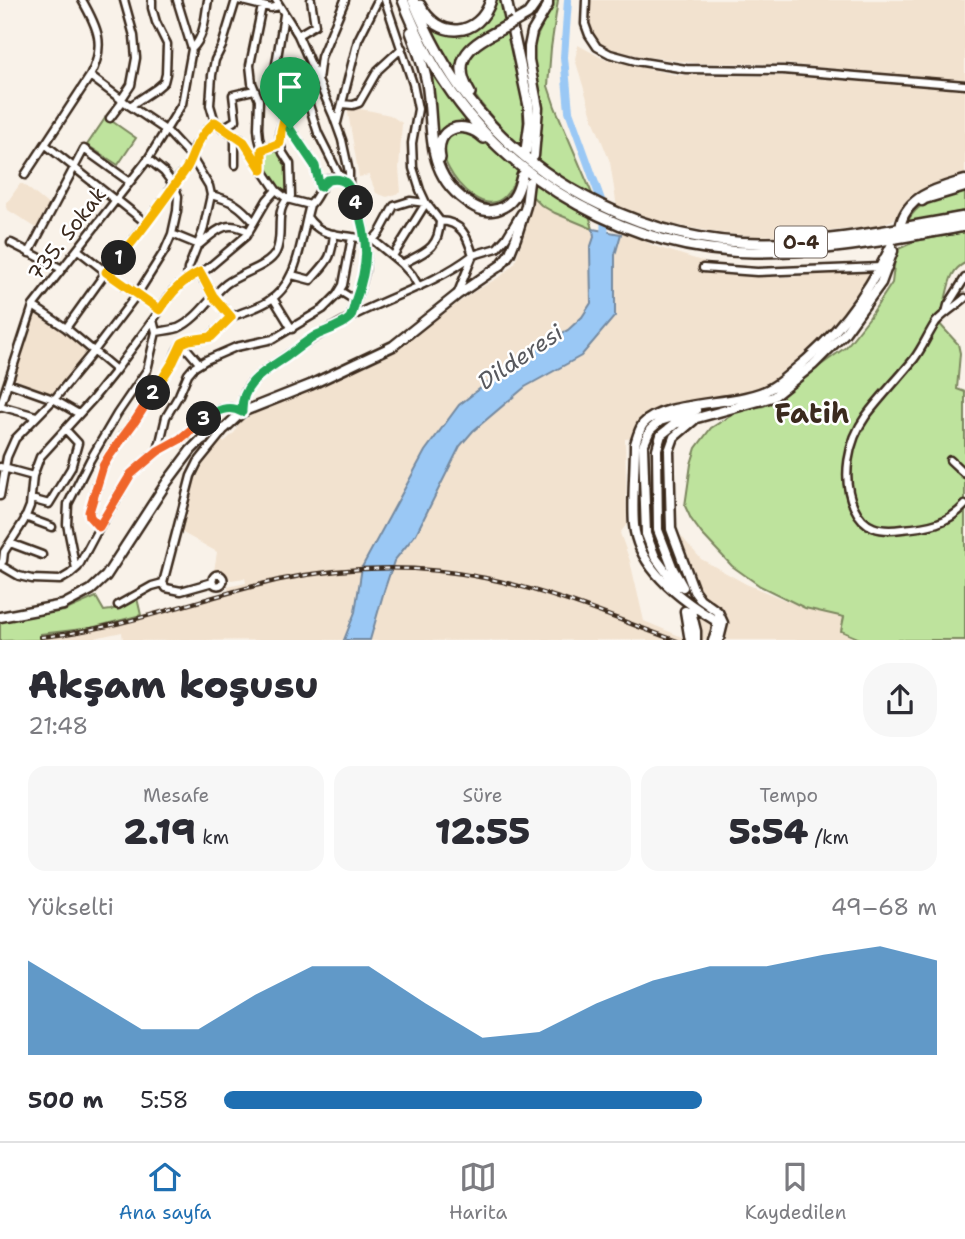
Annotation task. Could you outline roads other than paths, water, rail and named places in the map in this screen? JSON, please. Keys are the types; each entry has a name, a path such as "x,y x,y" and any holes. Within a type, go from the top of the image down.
{"highway":[{"name":"O-4","path":"402,0 444,82 485,134 523,153 541,182 607,219 639,232 684,244 750,253 835,248 965,226"},
{"path":"402,0 427,82 432,145 436,161 450,184 463,198 478,208 489,211 497,210 511,202 523,177"},
{"name":"O-4","path":"415,0 430,38 456,82 497,131 549,176 575,192 637,220 673,232 764,244 828,240 965,216"},
{"path":"415,0 432,22 459,30 479,21 491,0"},
{"path":"504,0 529,106 530,122 523,153"},
{"path":"523,153 473,98 462,72 465,55 470,48 528,14 538,0"},
{"path":"523,153 491,146 479,134 463,127 454,128 446,134 439,145 440,160 447,173 464,194 475,202 492,205 506,200 523,177"}],"main road":[{"path":"523,153 538,108 529,47 532,32 548,5 548,0"},
{"path":"0,617 63,605 91,590 106,576 191,450 214,432 225,428 242,412 310,385 393,346 457,295 501,265 510,253 526,206 523,177"},
{"path":"965,180 922,195 904,213 903,222 925,199 965,187"},
{"path":"713,640 718,625 715,620 679,596 646,561 637,540 634,526 635,444 643,425 655,416 675,410 729,399 758,394 771,388 811,358 838,329 873,282 893,246 881,283 844,334 813,365 773,397 675,424 660,435 657,449 659,530 680,587 655,557 646,534 643,446 650,430 660,421 729,399"},
{"path":"696,419 674,437 669,451 671,529 694,590 700,599 718,612 723,623 719,640"},
{"path":"690,640 688,611 696,631 696,640"}],"street":[{"path":"25,175 90,76 98,58 98,35 94,21 82,0"},
{"path":"110,118 131,85 136,58 134,36 124,0"},
{"path":"130,106 164,82 166,74 167,44 156,22 152,0"},
{"path":"177,0 192,49"},
{"name":"735. Sokak","path":"0,407 33,306 149,159 182,104 192,49 198,43 203,30 208,0"},
{"path":"310,205 286,199 276,190 244,142 215,122 210,105 212,75 237,0 271,8 278,3 298,35 342,140 349,185 369,240 364,272 350,318"},
{"path":"298,35 315,25 311,0"},
{"path":"318,83 321,57 345,0"},
{"path":"336,124 358,40 378,0"},
{"path":"385,0 413,84 418,109 412,143 414,168 426,203 440,221 440,232 431,250 402,264"},
{"path":"586,0 585,24 597,47 636,61 686,69 783,70 965,85"},
{"path":"262,6 250,65 252,83 259,100 258,138 262,150 262,170"},
{"path":"285,14 275,70 284,119 315,166 320,187"},
{"path":"342,104 359,103 378,69 402,48"},
{"path":"314,71 300,78 318,133 341,179 349,185"},
{"path":"90,76 167,131 192,158 209,186 211,195 187,279"},
{"path":"223,128 236,120 233,95 254,90"},
{"path":"156,332 178,327 197,314 228,282 274,256 279,244 281,212 286,199 291,196 290,164 280,143 284,119"},
{"path":"66,328 106,272 165,199 173,184 187,168 197,145 215,122"},
{"path":"235,136 235,165"},
{"path":"262,150 280,143"},
{"path":"46,145 146,223"},
{"path":"29,253 85,149 130,182"},
{"path":"0,496 3,468 15,439 94,351 138,293 165,250 172,234 178,196 164,172 149,159"},
{"path":"99,527 89,512 103,466 173,362 182,343 211,337 231,317 273,298 292,275 310,205 316,199 320,187 328,180 341,179"},
{"path":"276,190 249,232 207,269 187,279 173,291 116,369 40,457 33,476 30,506 0,564 19,576 32,579 60,580 70,574 76,569 131,474 158,451 180,439 205,418 220,410 231,408 242,412 242,399 252,382 314,336 419,287 473,255 497,248 526,206"},
{"path":"211,195 236,203 254,222"},
{"path":"369,240 380,232 394,206 410,201 426,203"},
{"path":"393,256 426,203"},
{"path":"307,217 318,229 369,240 402,264 419,287"},
{"path":"440,221 453,223 460,228 466,235 473,255 457,295"},
{"path":"198,246 217,230 228,225 249,232"},
{"path":"172,234 198,246"},
{"path":"292,275 311,280 328,261 334,234"},
{"path":"158,451 166,417 188,373 199,363 236,347 273,339 323,309 343,285 352,237"},
{"path":"11,243 62,270"},
{"path":"78,250 160,310"},
{"path":"703,268 768,272 881,267"},
{"path":"200,272 213,296 231,317"},
{"path":"946,313 965,278"},
{"path":"340,291 356,301"},
{"path":"273,298 292,329"},
{"path":"965,298 937,321 918,354 865,417 849,456 847,478 849,497 856,513 867,525 876,529 928,527 949,518 965,505"},
{"path":"33,306 66,328 116,369"},
{"path":"76,569 67,524 68,504 117,414 147,370 156,332 153,320"},
{"path":"182,343 199,363"},
{"path":"8,383 53,399 79,414"},
{"path":"0,407 36,416"},
{"path":"213,582 181,591 166,588 163,583 191,476 205,451 225,428"},
{"path":"31,499 49,504 71,468 78,443 65,429"},
{"path":"950,460 965,474"},
{"path":"3,468 33,476"},
{"path":"25,517 51,527"},
{"path":"10,543 42,555"},
{"path":"118,605 152,586 163,583"}],"water":[{"path":"593,229 621,234 615,255 615,316 581,356 525,387 473,431 460,446 416,534 394,561 370,640 344,640 355,612 362,567 425,451 459,405 527,352 568,330 582,317 591,303 590,249 594,237"}],"waterway":[{"name":"Dilderesi","path":"568,0 564,57 569,111 605,211 604,239"}],"railway":[{"path":"41,637 102,627 279,580 382,568 434,570 509,583 674,640"}],"district":[{"name":"Fatih","path":"812,413"}]}
